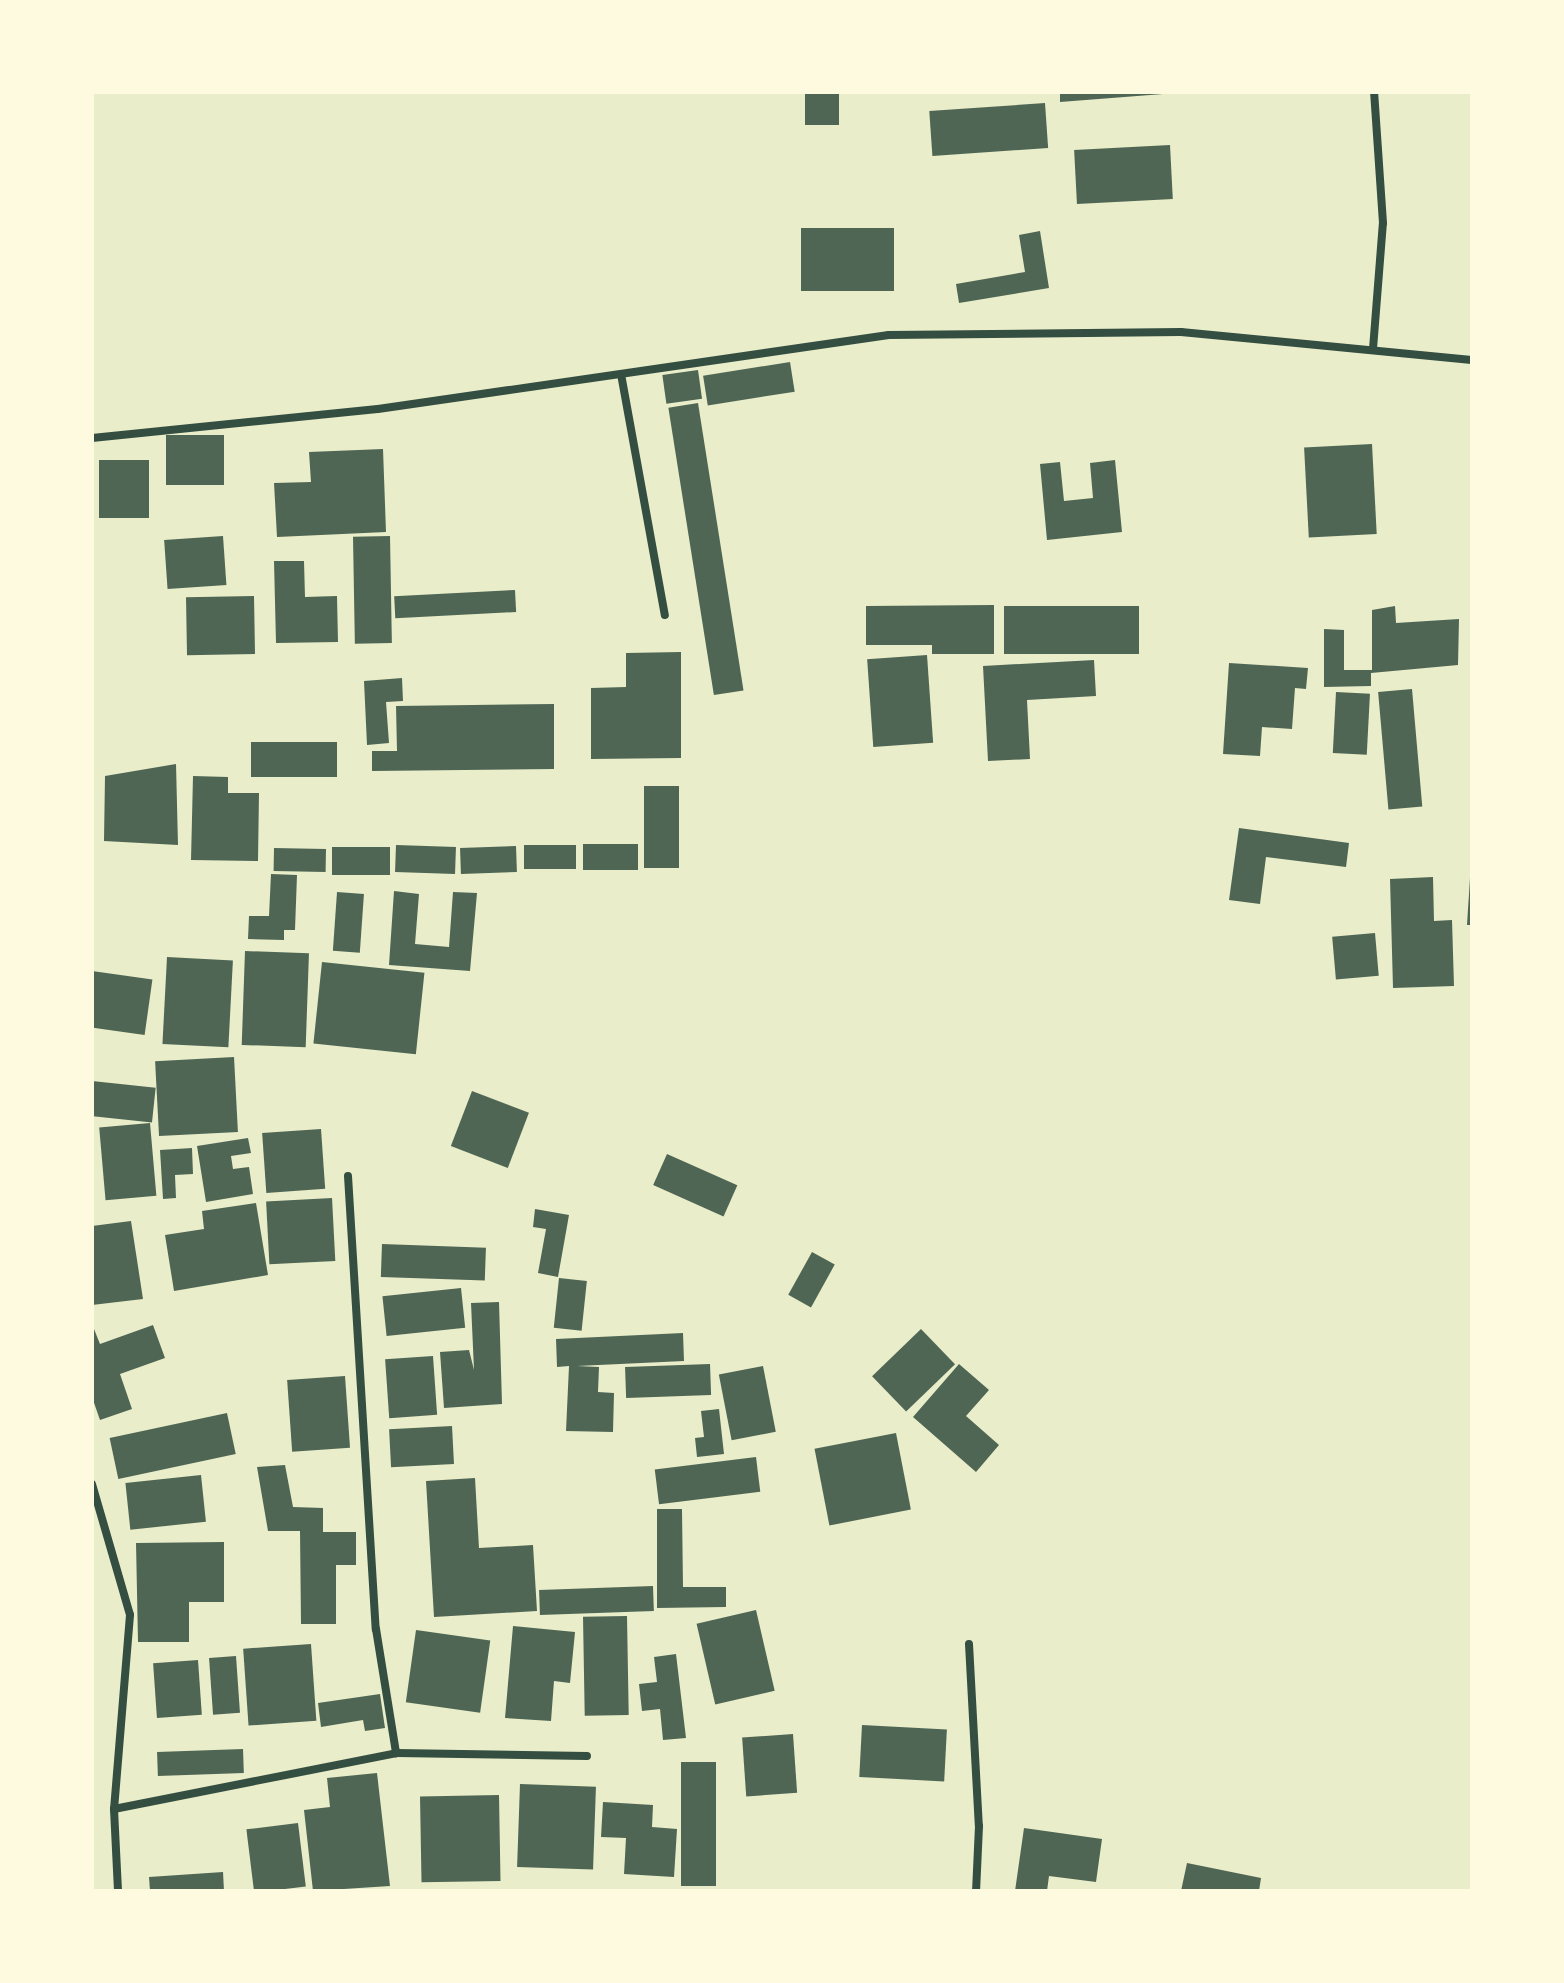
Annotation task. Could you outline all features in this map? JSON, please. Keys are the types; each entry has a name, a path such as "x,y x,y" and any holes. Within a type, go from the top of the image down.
{"street":[{"path":"1373,349 1383,223 1374,92"},
{"path":"92,438 378,409 889,335 1181,332 1472,360"},
{"path":"621,374 665,615"},
{"path":"348,1176 376,1629 396,1753"},
{"path":"92,1484 130,1615 114,1809 118,1891"},
{"path":"969,1644 979,1826 976,1891"},
{"path":"114,1809 396,1753 587,1756"}],"building":[{"path":"805,92 839,92 839,125 805,125"},
{"path":"1060,92 1163,92 1163,94 1060,102"},
{"path":"1045,103 1048,148 932,156 929,111"},
{"path":"1170,145 1173,199 1077,204 1074,150"},
{"path":"801,228 894,228 894,291 801,291"},
{"path":"1040,231 1049,288 959,303 956,284 1025,272 1019,235"},
{"path":"790,362 795,392 708,405 703,376"},
{"path":"698,370 702,399 666,404 662,375"},
{"path":"698,403 744,690 714,695 668,408"},
{"path":"166,435 224,435 224,485 166,485"},
{"path":"1372,444 1377,534 1309,537 1304,448"},
{"path":"383,449 386,532 277,537 274,483 311,482 309,452"},
{"path":"99,460 149,460 149,518 99,518"},
{"path":"1115,460 1122,532 1047,540 1040,464 1060,462 1064,501 1093,498 1090,463"},
{"path":"223,536 226,585 168,589 164,540"},
{"path":"390,536 392,643 355,644 353,537"},
{"path":"274,561 304,561 305,597 337,596 338,642 276,643"},
{"path":"515,590 516,612 395,618 394,596"},
{"path":"254,596 255,654 187,655 186,597"},
{"path":"994,605 994,654 932,654 932,645 866,645 866,606"},
{"path":"1004,606 1139,606 1139,654 1004,654"},
{"path":"1395,606 1396,623 1459,619 1458,665 1371,673 1371,686 1324,687 1324,629 1344,630 1344,670 1372,670 1372,610"},
{"path":"681,652 681,758 591,759 591,688 626,687 626,653"},
{"path":"927,655 933,743 873,747 867,659"},
{"path":"1094,660 1096,696 1027,700 1030,759 988,761 983,666"},
{"path":"1229,663 1308,668 1306,689 1295,688 1292,729 1262,727 1260,756 1223,754"},
{"path":"402,678 403,701 386,702 389,743 367,745 364,681"},
{"path":"1412,689 1422,807 1388,810 1378,692"},
{"path":"1336,692 1370,694 1367,755 1333,753"},
{"path":"554,704 554,769 372,771 372,751 397,751 396,706"},
{"path":"251,742 337,742 337,777 251,777"},
{"path":"176,764 178,845 104,841 105,776"},
{"path":"193,776 228,777 228,793 259,793 258,861 191,860"},
{"path":"644,786 679,786 679,868 644,868"},
{"path":"1239,828 1349,843 1346,867 1266,857 1260,904 1229,900"},
{"path":"583,844 638,844 638,870 583,870"},
{"path":"396,845 456,847 455,874 395,872"},
{"path":"524,845 576,845 576,869 524,869"},
{"path":"516,846 517,872 461,874 460,848"},
{"path":"332,847 390,847 390,875 332,875"},
{"path":"274,848 326,849 326,872 274,871"},
{"path":"271,874 297,875 295,930 284,930 284,940 248,939 249,916 269,916"},
{"path":"1433,877 1434,921 1452,920 1454,986 1393,988 1390,879"},
{"path":"1470,878 1472,925 1467,925"},
{"path":"394,891 419,894 415,944 449,947 453,892 477,893 470,971 389,965"},
{"path":"337,892 364,894 360,953 333,951"},
{"path":"1375,933 1379,976 1336,980 1332,937"},
{"path":"245,951 309,953 306,1047 242,1045"},
{"path":"167,957 233,960 228,1047 162,1044"},
{"path":"322,962 424,973 416,1054 313,1044"},
{"path":"92,971 152,979 145,1035 92,1028"},
{"path":"234,1057 238,1132 159,1136 155,1061"},
{"path":"92,1081 156,1088 152,1122 92,1116"},
{"path":"472,1091 529,1113 508,1168 451,1146"},
{"path":"150,1123 156,1196 106,1200 99,1127"},
{"path":"321,1129 325,1189 266,1193 262,1133"},
{"path":"248,1138 251,1153 231,1156 233,1169 249,1167 253,1194 206,1202 197,1146"},
{"path":"192,1148 193,1174 175,1175 176,1198 163,1199 160,1150"},
{"path":"667,1154 737,1185 724,1216 653,1185"},
{"path":"332,1198 335,1261 269,1264 266,1201"},
{"path":"256,1203 268,1275 174,1291 165,1235 204,1229 202,1211"},
{"path":"535,1209 569,1215 558,1277 538,1273 546,1229 533,1227"},
{"path":"131,1221 143,1299 92,1305 92,1226"},
{"path":"382,1244 486,1248 485,1281 381,1277"},
{"path":"812,1252 835,1265 811,1307 788,1295"},
{"path":"559,1278 587,1281 582,1331 554,1328"},
{"path":"461,1288 465,1328 387,1336 382,1296"},
{"path":"499,1302 502,1404 444,1408 440,1352 469,1350 474,1370 471,1303"},
{"path":"92,1324 100,1344 153,1325 165,1358 120,1374 132,1409 100,1420 92,1397"},
{"path":"921,1329 955,1364 906,1411 872,1376"},
{"path":"683,1333 684,1361 577,1366 599,1367 598,1392 614,1393 613,1432 566,1431 569,1366 557,1367 556,1339"},
{"path":"433,1356 437,1415 389,1418 385,1359"},
{"path":"710,1364 711,1395 626,1398 625,1367"},
{"path":"959,1364 989,1390 966,1416 999,1445 976,1472 913,1417"},
{"path":"763,1366 776,1432 732,1440 719,1375"},
{"path":"345,1376 350,1448 292,1452 287,1380"},
{"path":"719,1409 724,1454 697,1457 695,1438 704,1437 701,1411"},
{"path":"227,1413 236,1454 118,1479 110,1438"},
{"path":"452,1426 454,1464 391,1467 389,1429"},
{"path":"896,1433 911,1510 829,1525 815,1449"},
{"path":"756,1457 760,1492 659,1504 655,1469"},
{"path":"285,1465 293,1507 323,1508 323,1532 356,1532 356,1565 336,1565 336,1624 301,1624 300,1531 268,1531 257,1467"},
{"path":"201,1475 206,1522 130,1530 125,1483"},
{"path":"475,1478 479,1548 533,1545 537,1611 434,1617 426,1481"},
{"path":"657,1509 682,1509 683,1587 726,1587 726,1607 657,1608"},
{"path":"224,1542 224,1602 189,1602 189,1642 138,1642 136,1543"},
{"path":"653,1586 654,1611 540,1615 539,1590"},
{"path":"756,1610 775,1691 715,1705 697,1624"},
{"path":"627,1616 629,1715 585,1716 583,1617"},
{"path":"513,1626 575,1632 570,1683 554,1681 551,1721 505,1718"},
{"path":"416,1630 490,1640 480,1713 406,1702"},
{"path":"311,1644 316,1721 249,1726 243,1649"},
{"path":"676,1654 686,1738 663,1740 660,1709 642,1711 639,1684 657,1682 654,1657"},
{"path":"236,1656 240,1713 213,1715 209,1658"},
{"path":"198,1660 202,1715 157,1718 153,1663"},
{"path":"380,1694 385,1728 365,1731 363,1720 321,1727 318,1703"},
{"path":"862,1725 947,1729 944,1781 859,1777"},
{"path":"793,1734 797,1793 746,1796 742,1738"},
{"path":"243,1749 244,1773 158,1776 157,1752"},
{"path":"681,1762 716,1762 716,1886 681,1886"},
{"path":"377,1773 390,1886 313,1891 304,1810 330,1807 327,1778"},
{"path":"520,1784 596,1787 593,1870 517,1867"},
{"path":"499,1795 501,1881 422,1882 420,1796"},
{"path":"603,1802 653,1805 652,1827 677,1829 674,1877 624,1874 626,1838 601,1837"},
{"path":"298,1823 306,1887 254,1891 246,1829"},
{"path":"1024,1828 1102,1839 1096,1882 1049,1876 1047,1891 1015,1891"},
{"path":"1187,1863 1261,1878 1259,1891 1181,1891"},
{"path":"223,1872 224,1891 150,1891 149,1877"}]}
